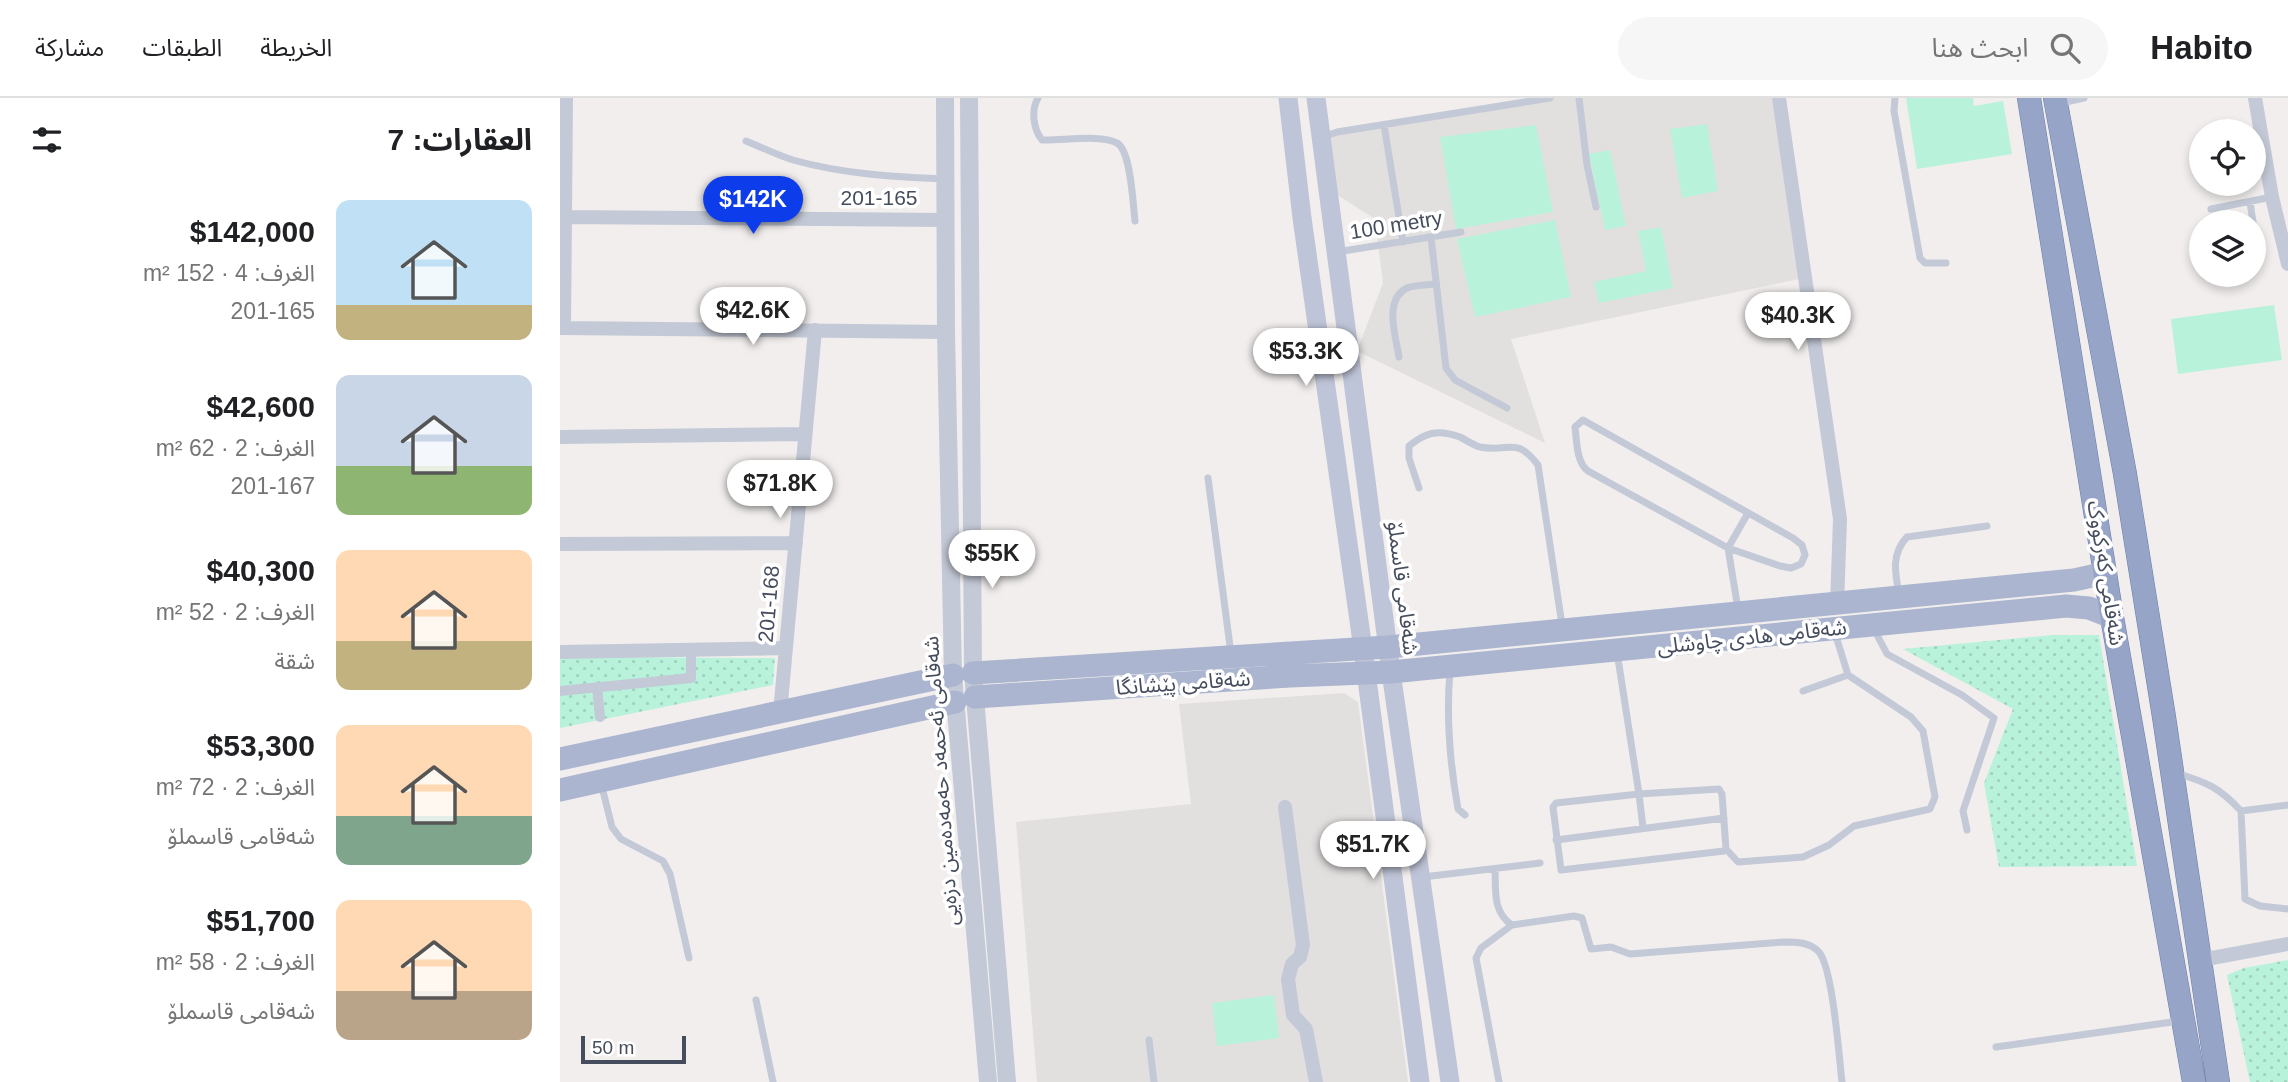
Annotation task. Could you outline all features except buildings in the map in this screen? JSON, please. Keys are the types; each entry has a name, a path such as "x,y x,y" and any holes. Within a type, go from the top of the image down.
{"highway":[{"name":"شەقامی کەرکووک","path":"2029,98 2112,617 2192,1082"},
{"name":"شەقامی کەرکووک","path":"2056,101 2125,474 2218,1082"},
{"name":"شەقامی کەرکووک","path":"2211,1042 2225,1082"}],"main road":[{"path":"1288,98 1420,1082"},
{"name":"شەقامی قاسملۆ","path":"1317,98 1391,672 1450,1082"},
{"name":"شەقامی هادی چاوشلی","path":"1388,647 1837,605 2074,580 2106,573"},
{"path":"2074,580 2080,592 2077,606"},
{"name":"شەقامی هادی چاوشلی","path":"1391,672 2077,606 2112,617"},
{"path":"1785,608 1783,619 1791,633"},
{"path":"1743,612 1757,624 1755,637"},
{"name":"شەقامی پێشانگا","path":"560,759 973,673 1388,647"},
{"name":"شەقامی پێشانگا","path":"560,790 966,700 1290,676 1391,672"},
{"path":"930,680 941,684 945,696 966,700 992,694 985,687 985,677 973,673"},
{"path":"584,755 596,782"}],"street":[{"path":"566,98 563,116 562,328 946,332"},
{"name":"شەقامی ئەحمەد حەمەدەمین دزەیی","path":"945,98 946,332 973,673"},
{"name":"شەقامی ئەحمەد حەمەدەمین دزەیی","path":"969,98 973,673 966,700 988,1082"},
{"path":"1779,98 1840,519 1837,605"},
{"path":"2255,98 2272,197 2288,264"},
{"name":"201-165","path":"562,217 946,220"},
{"name":"201-168","path":"780,713 815,331"},
{"path":"560,437 805,434"},
{"path":"560,544 796,543"},
{"path":"560,652 786,649"},
{"path":"560,691 691,678 691,650"},
{"path":"597,687 600,717"},
{"name":"شەقامی ئەحمەد حەمەدەمین دزەیی","path":"966,700 1007,1082"},
{"path":"1285,807 1303,945 1300,957 1292,964 1288,979 1293,1015 1306,1028 1316,1082"},
{"path":"2201,960 2288,944"}],"lane":[{"path":"1038,98 1033,111 1036,133 1042,139 1101,139 1116,142 1121,146 1127,157 1135,221"},
{"path":"1321,137 1336,132 1550,98"},
{"path":"1579,98 1587,165 1596,207"},
{"path":"1895,98 1894,111 1920,258 1925,263 1946,263"},
{"path":"2056,101 2084,98"},
{"path":"1384,125 1403,242"},
{"path":"746,141 791,159 838,170 888,177 947,179"},
{"path":"2211,209 2272,197"},
{"path":"2250,202 2251,210"},
{"name":"100 metry","path":"1336,252 1461,232"},
{"path":"1431,237 1446,368 1455,380 1507,408"},
{"path":"1399,357 1392,310 1398,297 1407,288 1435,284"},
{"path":"1583,420 1748,513 1802,545 1805,555 1801,564 1791,568 1780,566 1728,548 1582,466 1575,427 1583,420"},
{"path":"1419,488 1409,458 1409,446 1423,435 1436,432 1458,436 1478,447 1516,446 1529,454 1538,466 1563,630"},
{"path":"1208,478 1231,657"},
{"path":"1743,612 1737,603 1728,548 1748,513"},
{"path":"1900,598 1895,560 1899,546 1907,537 1987,526"},
{"path":"1871,625 1887,654 1962,695 1994,718 1963,811 1967,830"},
{"path":"1726,849 1564,871 1560,870 1553,807 1556,803 1716,788 1722,794 1726,849 1738,862 1802,857 1829,845 1854,826 1930,809 1935,797 1923,731 1911,717 1848,675 1833,629"},
{"path":"1617,650 1643,828"},
{"path":"1451,666 1447,707 1455,792 1458,809 1465,815"},
{"path":"1804,691 1848,675"},
{"path":"2172,771 2207,782 2226,794 2241,811 2245,899 2260,906 2288,909"},
{"path":"596,782 612,827 621,839 663,861 670,874 689,958"},
{"path":"2241,811 2288,805"},
{"path":"1556,840 1724,818"},
{"path":"1419,877 1540,863"},
{"path":"1495,869 1497,910 1512,925"},
{"path":"1499,1082 1476,958 1481,948 1512,925 1574,916 1583,918 1591,948 1611,947 1630,954 1784,942 1804,943 1820,953 1828,975 1842,1082"},
{"path":"755,1000 773,1082"},
{"path":"1996,1047 2183,1021"},
{"path":"1149,1040 1154,1082"}],"shaded area":[{"path":"1551,98 1778,98 1804,278 1511,339 1545,443 1357,351 1383,283 1375,219 1328,189 1321,137"},
{"path":"1344,693 1358,702 1408,1082 1037,1082 1016,822 1191,804 1179,704"}],"green space":[{"path":"1906,98 1973,98 1974,106 2003,101 2012,154 1917,169"},
{"path":"1707,124 1718,191 1682,198 1670,129"},
{"path":"1536,125 1553,212 1456,229 1440,137"},
{"path":"1610,150 1626,226 1605,230 1589,154"},
{"path":"1555,220 1571,297 1475,317 1457,239"},
{"path":"1661,227 1673,288 1599,303 1594,282 1646,271 1638,231"},
{"path":"2274,305 2282,360 2178,374 2171,319"},
{"path":"2053,635 2099,635 2137,866 1999,867 1984,783 2013,709 1903,649"},
{"path":"560,657 775,658 773,685 560,728"},
{"path":"2288,960 2288,1082 2250,1082 2227,975 2244,968"},
{"path":"1274,995 1279,1038 1217,1046 1212,1003"}]}
